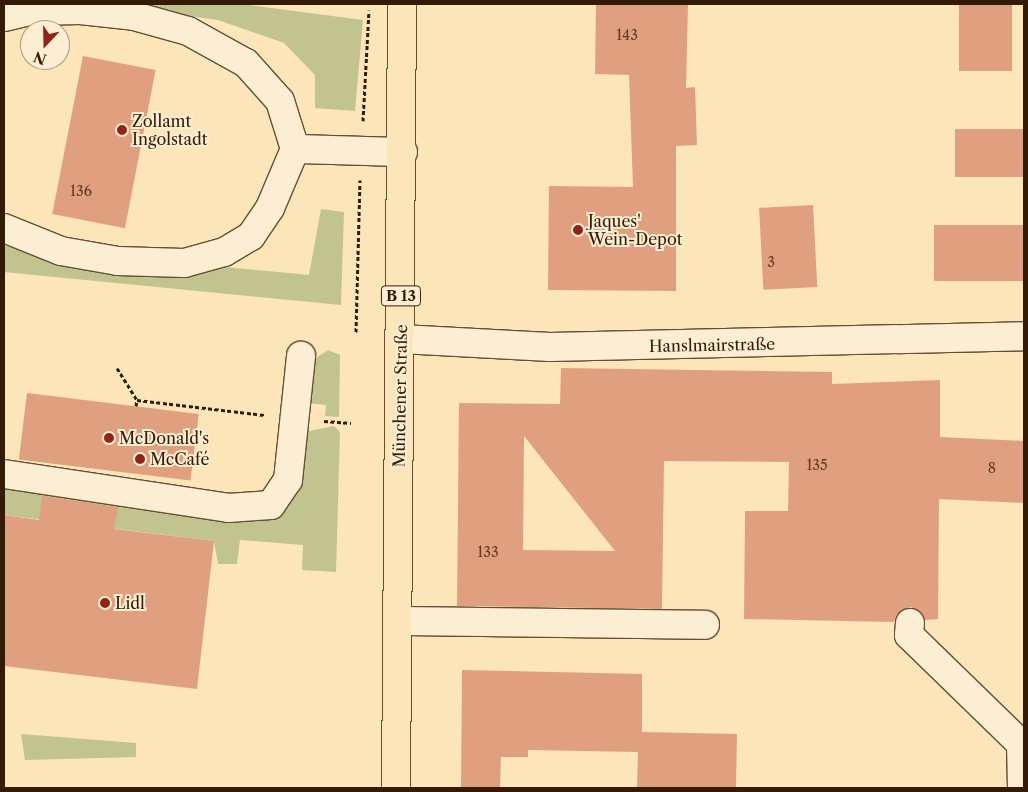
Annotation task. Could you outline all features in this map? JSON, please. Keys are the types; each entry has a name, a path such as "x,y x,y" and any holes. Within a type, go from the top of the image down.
{"main road":[{"name":"Münchener Straße","path":"396,788 403,152 402,4"}],"street":[{"path":"4,18 31,11 80,10 134,16 188,31 246,63 280,101 295,150 270,208 251,236 224,252 192,261 118,261 61,250 4,228"},
{"path":"295,150 403,152"},
{"name":"Hanslmairstraße","path":"400,339 550,347 1024,336"},
{"path":"4,474 228,508 271,505 288,480 301,356"},
{"path":"398,622 704,625"},
{"path":"910,623 908,635 1021,744 1022,788"}],"path":[{"path":"117,368 137,400 136,406"},
{"path":"137,400 276,416"},
{"path":"315,420 351,423"}],"green space":[{"path":"107,4 241,4 363,20 355,111 315,108 315,75 284,43 218,20"},
{"path":"321,209 344,212 341,305 4,272 4,246 309,275"},
{"path":"328,350 340,355 339,417 325,416 326,405 308,403 311,370 316,358"},
{"path":"334,426 340,432 336,572 302,570 303,545 240,540 237,564 218,564 214,541 4,515 4,483 145,510 254,522 271,517 304,432"},
{"path":"21,734 136,743 136,757 25,760"}],"building":[{"path":"596,4 688,4 686,88 695,87 697,145 676,146 676,291 548,290 549,186 633,187 629,75 595,74"},
{"path":"959,4 1012,4 1012,71 959,71"},
{"path":"83,56 156,70 125,228 52,214"},
{"path":"955,129 1024,129 1024,177 955,177"},
{"path":"813,205 817,287 763,290 759,208"},
{"path":"934,225 1024,225 1024,281 934,281"},
{"path":"561,368 832,372 832,384 940,380 940,437 1024,441 1024,503 939,499 938,619 925,620 911,607 897,614 894,622 744,619 745,511 788,511 789,462 664,461 662,609 457,606 459,403 560,404","holes":["524,436 615,551 523,550"]},
{"name":"McDonald's","path":"27,393 199,414 191,481 19,460"},
{"name":"Lidl","path":"42,496 118,507 114,529 214,541 197,689 4,666 4,515 39,520"},
{"path":"462,670 642,674 642,732 737,734 736,788 637,788 638,752 528,750 528,757 501,757 500,788 461,788"}],"place":[{"name":"Zollamt Ingolstadt","path":"122,130"},
{"name":"Jaques' Wein-Depot","path":"578,230"},
{"name":"McDonald's","path":"109,438"},
{"name":"McCafé","path":"140,459"},
{"name":"Lidl","path":"105,603"}]}
